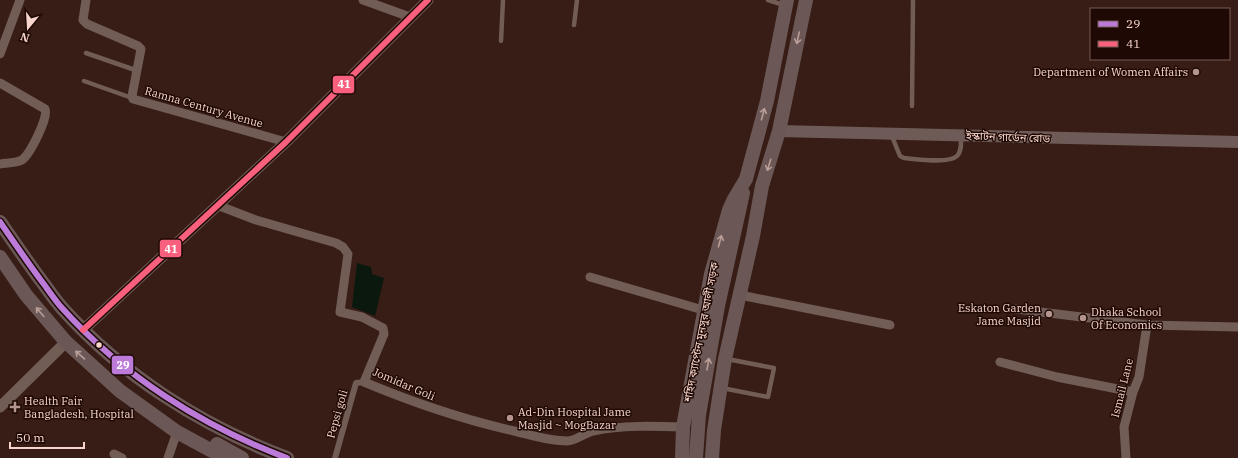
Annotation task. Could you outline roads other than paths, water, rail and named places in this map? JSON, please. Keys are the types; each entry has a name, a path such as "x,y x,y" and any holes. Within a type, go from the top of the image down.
{"main road":[{"path":"712,458 714,430 725,358 753,236 762,186 779,131 806,0"},
{"name":"শহিদ ক্যাপ্টেন মুনসুর আলী সড়ক","path":"682,458 683,428 703,310 725,221 734,199 746,179 766,101 787,3"},
{"name":"ইস্কাটন গার্ডেন রোড","path":"779,131 1238,142"},
{"path":"707,458 707,437 712,399 743,223 746,179"},
{"path":"696,458 699,415 718,306 743,223 762,186"},
{"path":"0,222 60,307 83,330 129,371 163,396 243,440 287,458"},
{"path":"0,232 31,280 55,310 102,356 172,408 219,436 265,458"},
{"path":"0,257 26,295 66,342 136,403 177,432 225,458"},
{"path":"101,373 120,382 199,434 242,458"},
{"path":"683,428 714,430"}],"street":[{"path":"0,54 20,0"},
{"name":"Ramna Century Avenue","path":"86,0 83,20 87,24 138,46 141,49 132,98 286,142"},
{"path":"364,0 410,17"},
{"path":"83,330 286,142 428,0"},
{"path":"0,82 45,109 46,114 43,124 29,151 22,159 0,164"},
{"name":"Jomidar Goli","path":"217,205 256,220 336,243 343,247 348,254 340,312 362,317 384,328 384,334 364,382 413,403 447,414 540,437 569,441 592,431 656,426 683,428"},
{"path":"590,277 703,310"},
{"path":"740,295 890,325"},
{"path":"1016,309 1147,325 1238,327"},
{"name":"Ismail Lane","path":"1126,458 1124,428 1133,392 1139,377 1147,325"},
{"path":"0,407 66,342"},
{"path":"1000,362 1057,377 1133,392"},
{"name":"Pepsi goli","path":"335,458 356,384 364,382"},
{"path":"168,458 177,432"}],"lane":[{"path":"500,41 503,0"},
{"path":"574,26 577,0"},
{"path":"768,0 787,3"},
{"path":"912,106 913,0"},
{"path":"86,53 138,71"},
{"path":"84,81 132,98"},
{"path":"891,134 900,156 904,158 951,160 958,156 961,149 961,136"},
{"path":"720,388 768,397 774,368 725,358"}],"place":[{"name":"Department of Women Affairs","path":"1196,72"},
{"name":"Eskaton Garden Jame Masjid","path":"1049,314"},
{"name":"Dhaka School Of Economics","path":"1083,318"},
{"name":"Health Fair Bangladesh, Hospital","path":"15,407"},
{"name":"Ad-Din Hospital Jame Masjid ~ MogBazar","path":"510,418"}]}
